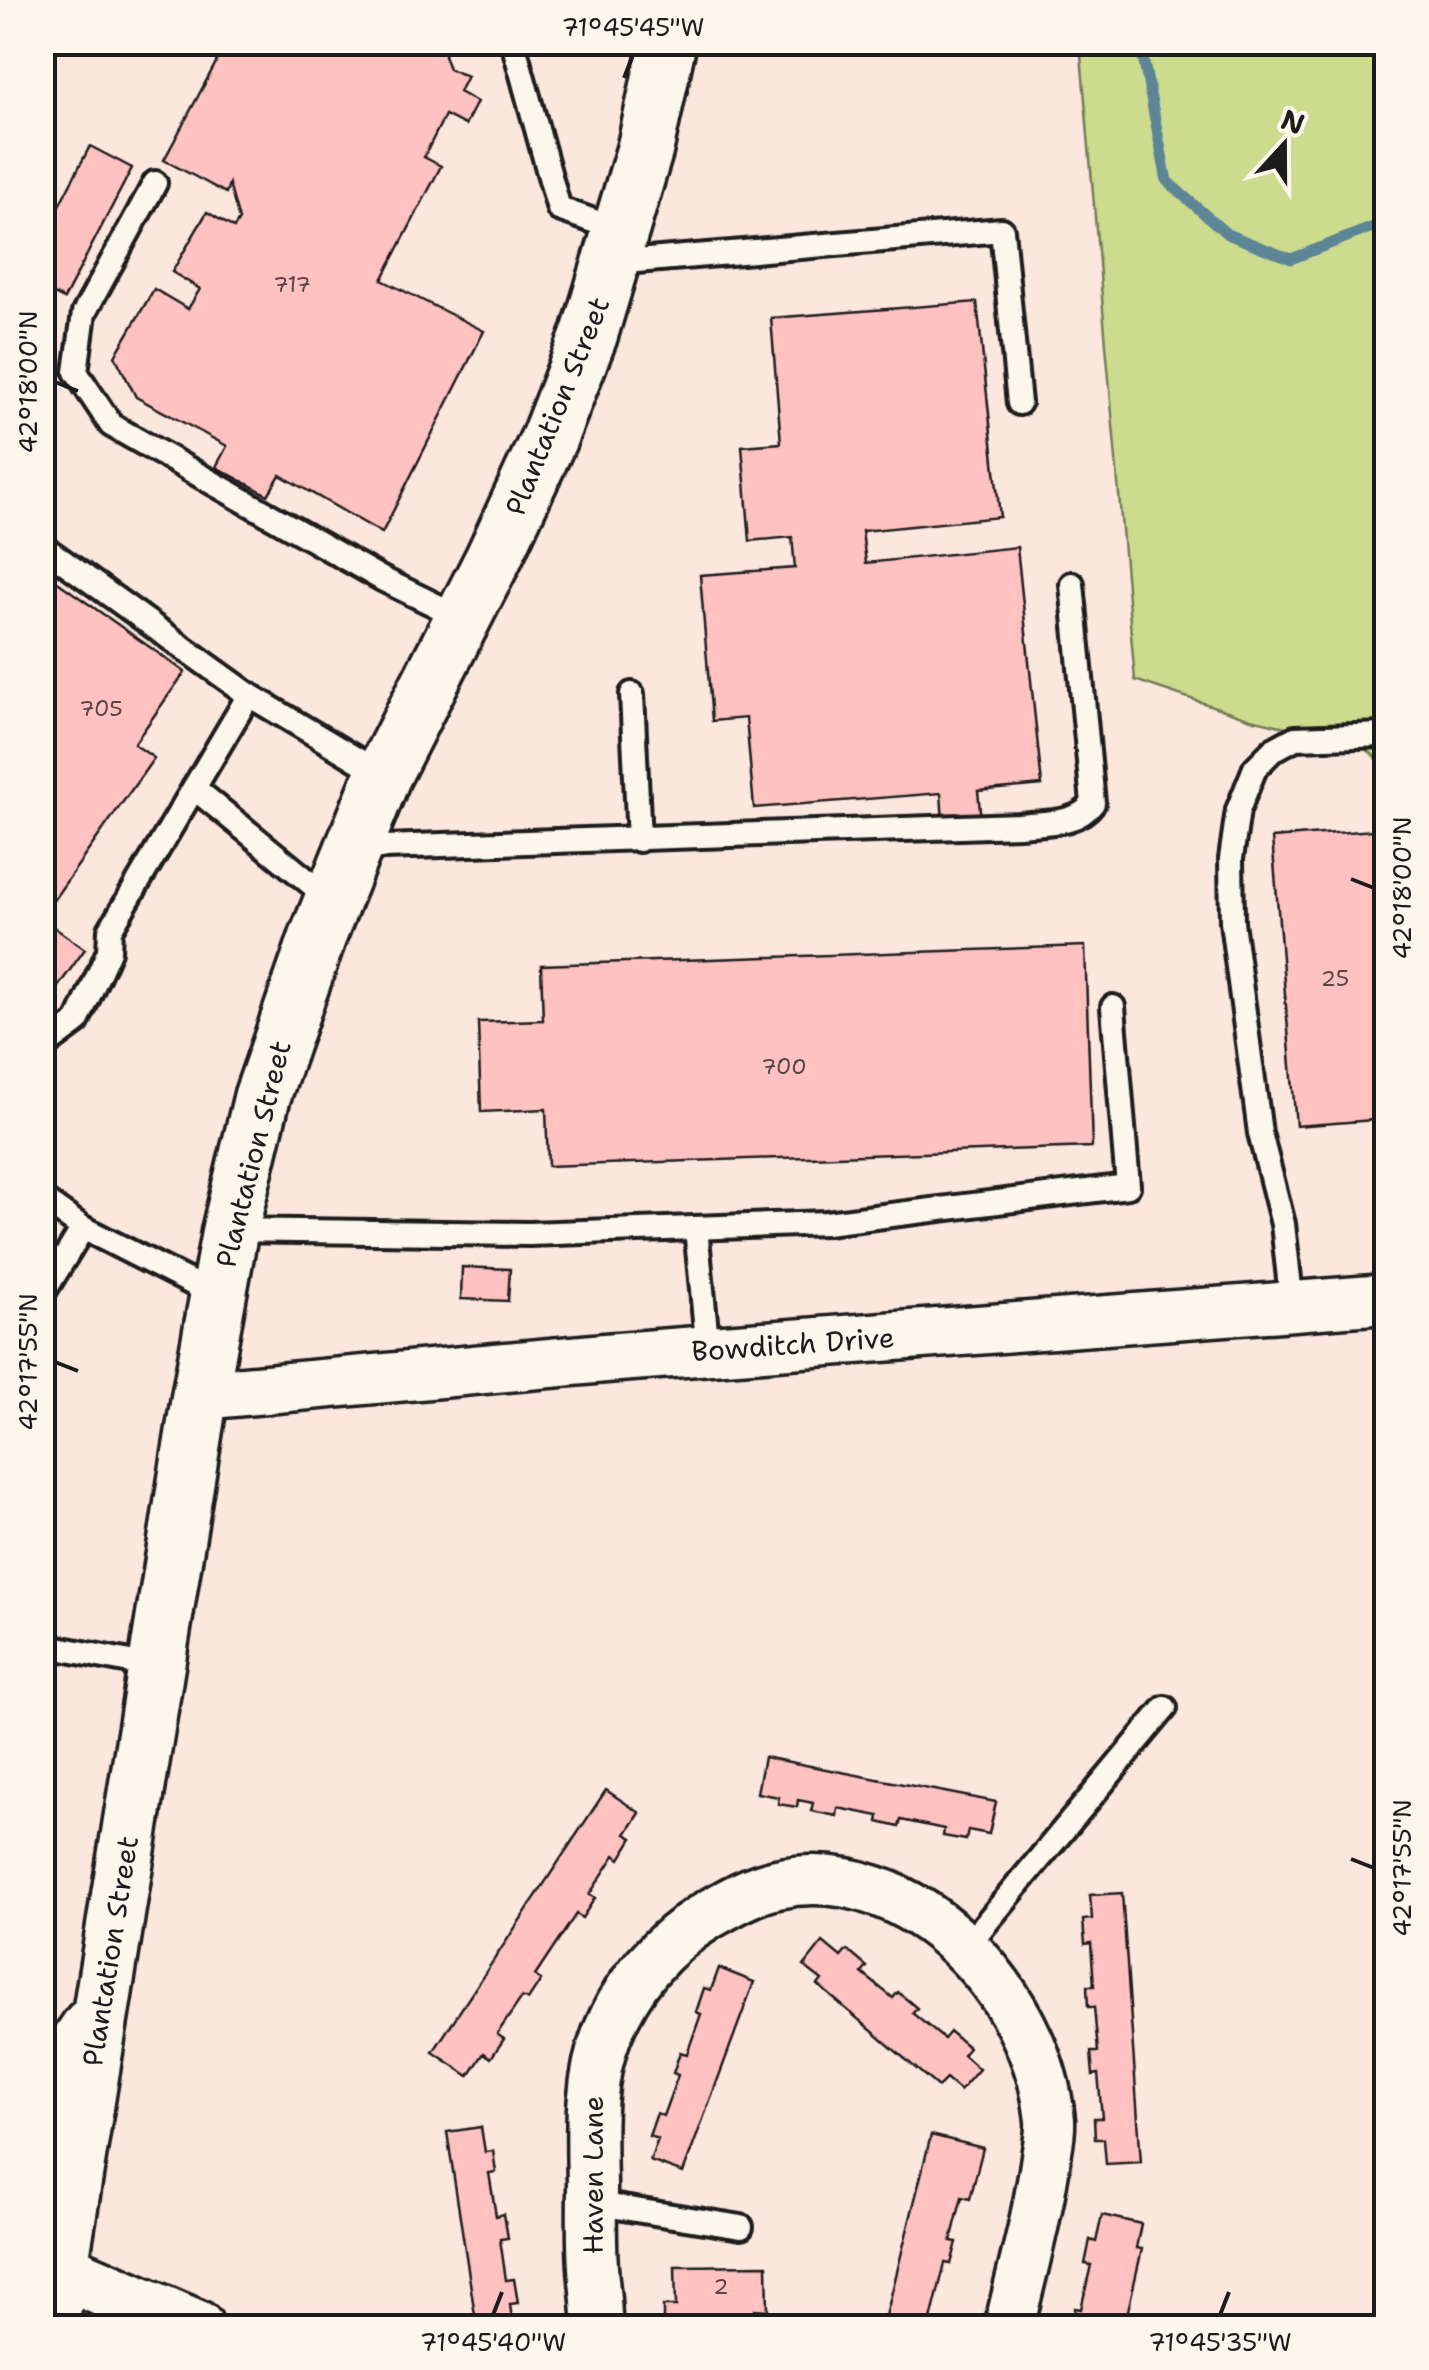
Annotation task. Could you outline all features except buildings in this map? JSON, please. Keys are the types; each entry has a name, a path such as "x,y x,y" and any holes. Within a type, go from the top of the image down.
{"main road":[{"name":"Plantation Street","path":"50,2328 50,2266 100,2011 217,1296 262,1097 383,775 493,559 549,438 590,336 645,149 668,42"},
{"path":"42,2096 100,2011"},
{"path":"50,2266 196,2328"}],"street":[{"name":"Bowditch Drive","path":"200,1396 708,1350 1386,1299"},
{"name":"Haven Lane","path":"597,2328 592,2082 606,2035 627,1992 656,1956 692,1925 732,1902 776,1884 827,1880 878,1891 924,1914 966,1947 998,1986 1022,2026 1040,2075 1051,2122 1042,2188 1009,2328"}],"lane":[{"path":"514,42 559,208 618,247 1002,230 1019,404"},
{"path":"155,183 84,312 76,372 111,424 382,580 462,618"},
{"path":"42,546 249,696 383,775"},
{"path":"356,848 1020,825 1074,819 1093,804 1072,584"},
{"path":"632,694 639,840"},
{"path":"42,1048 77,1022 109,952 110,930 249,696"},
{"path":"1292,1306 1283,1224 1260,1133 1232,922 1231,859 1238,810 1255,768 1273,750 1295,738 1386,735"},
{"path":"194,788 333,901"},
{"path":"230,1230 530,1234 826,1223 1128,1186 1113,1007"},
{"path":"42,1200 83,1228 217,1296"},
{"path":"42,1295 83,1228"},
{"path":"696,1228 708,1350"},
{"path":"43,1646 156,1667"},
{"path":"966,1947 1164,1708"},
{"path":"592,2204 741,2226"}],"green space":[{"path":"1080,43 1386,43 1386,767 1362,745 1251,719 1135,680"}],"waterway":[{"path":"1140,42 1167,181 1227,234 1291,259 1373,227 1386,229"}]}
